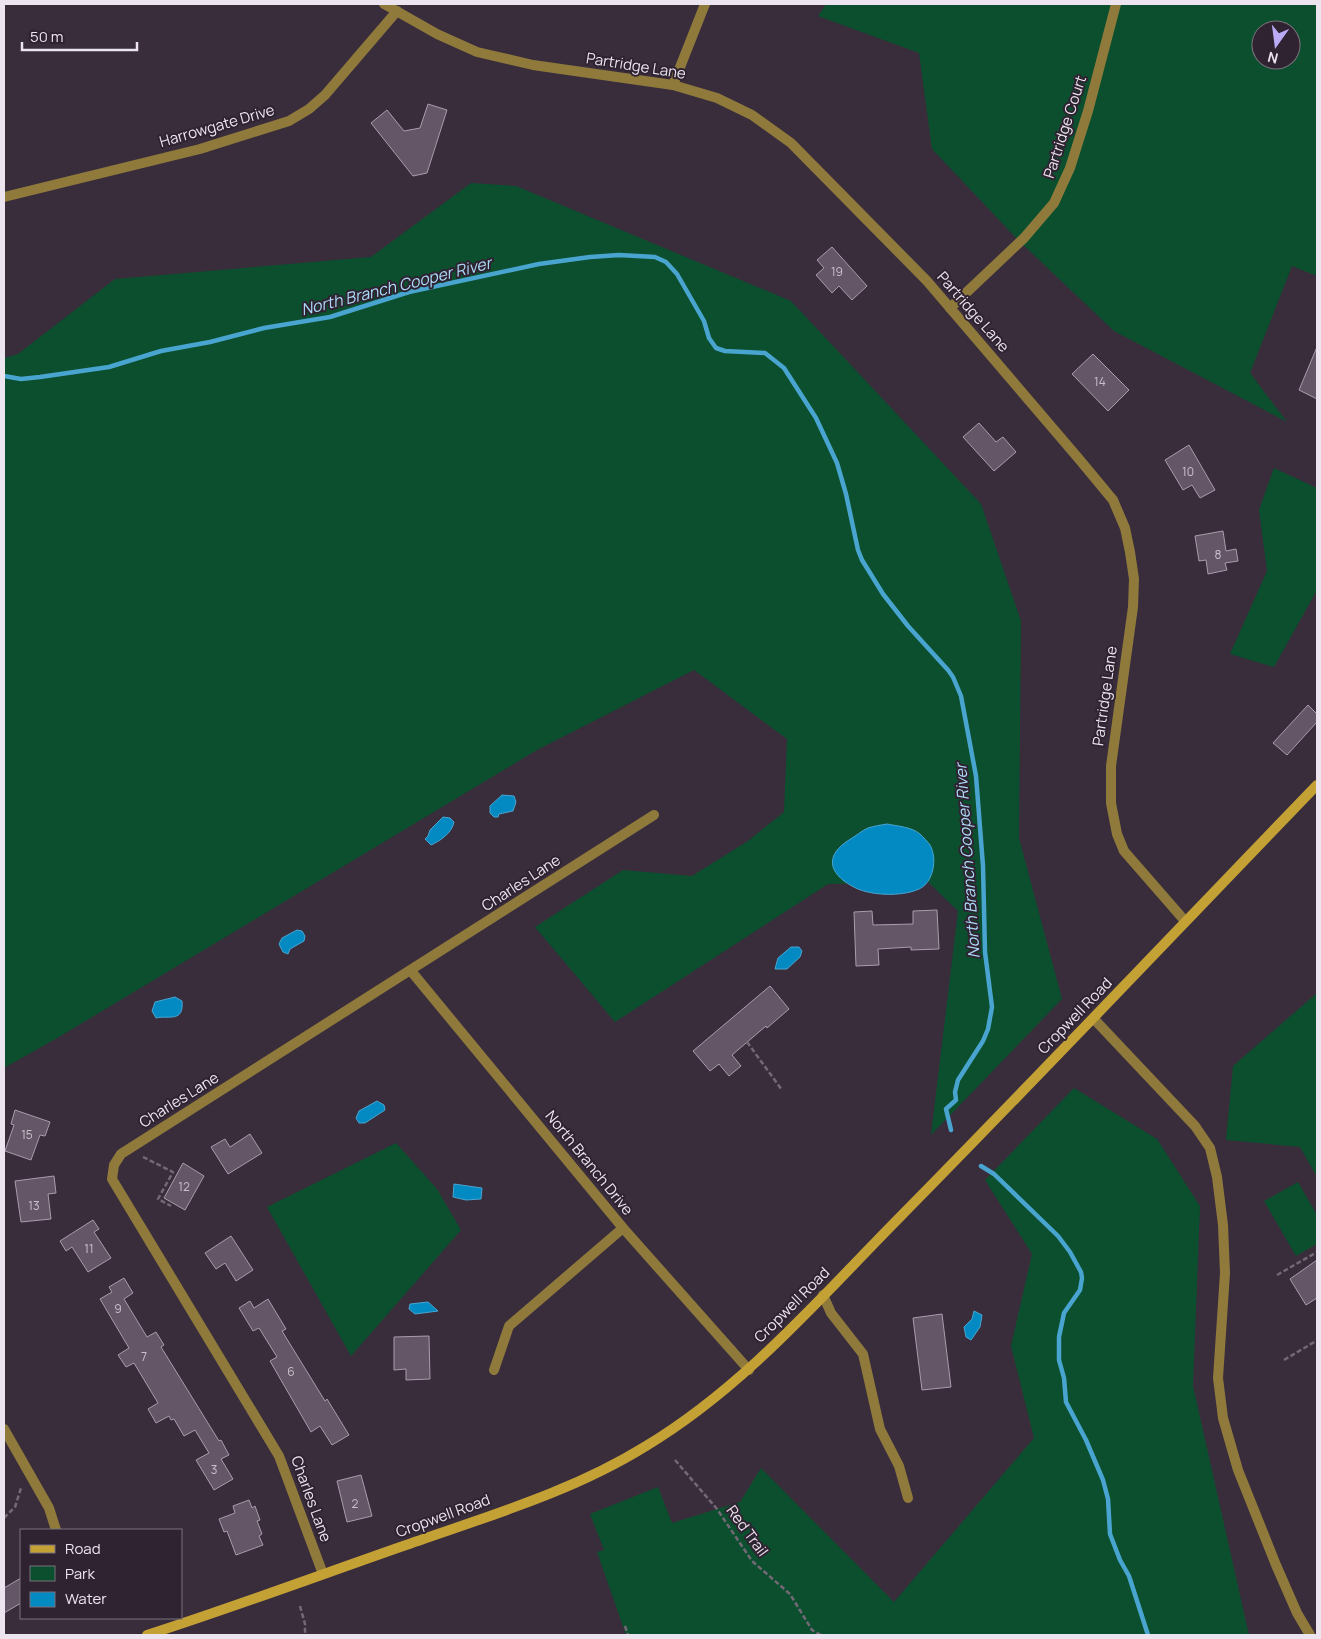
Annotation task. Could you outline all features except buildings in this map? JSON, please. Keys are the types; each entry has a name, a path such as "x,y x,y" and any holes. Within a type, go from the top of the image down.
{"street":[{"name":"Partridge Lane","path":"384,4 437,34 477,52 533,65 673,85 717,98 752,115 791,143 927,281 1102,486 1113,500 1125,528 1134,579 1133,607 1111,766 1111,803 1117,834 1124,851 1185,921"},
{"path":"673,85 705,4"},
{"name":"Partridge Court","path":"950,308 1024,238 1054,203 1070,168 1088,110 1116,4"},
{"name":"Harrowgate Drive","path":"4,198 200,148 289,121 309,109 325,95 396,11"},
{"name":"Cropwell Road","path":"147,1635 227,1609 560,1490 605,1470 646,1447 685,1421 726,1390 748,1370 823,1295 1094,1019 1185,921 1317,785"},
{"name":"Charles Lane","path":"322,1574 279,1456 112,1179 114,1165 121,1154 654,815"},
{"name":"North Branch Drive","path":"411,971 623,1228 748,1370"},
{"path":"1094,1019 1195,1126 1210,1148 1217,1177 1223,1225 1225,1273 1218,1378 1224,1418 1238,1470 1248,1496 1279,1573 1297,1613 1310,1635"},
{"path":"494,1370 509,1326 623,1228"},
{"path":"823,1295 831,1313 863,1354 880,1429 900,1466 908,1498"},
{"path":"4,1430 49,1508 56,1529"}],"path":[{"path":"747,1042 782,1090"},
{"path":"143,1157 173,1172 158,1199 171,1206"},
{"path":"1277,1275 1317,1252"},
{"path":"1284,1360 1316,1341"},
{"name":"Red Trail","path":"675,1460 718,1509 752,1561 790,1594 812,1630 821,1635"},
{"path":"4,1518 16,1507 21,1488"},
{"path":"300,1606 305,1624 305,1635"},
{"path":"625,1626 628,1635"}],"green space":[{"path":"826,4 1317,4 1317,276 1292,266 1250,373 1287,422 1114,331 1018,240 932,149 919,53 818,16"},
{"path":"471,183 516,186 791,301 981,504 1021,621 1019,838 1062,999 931,1135 958,911 928,882 828,884 615,1022 535,927 623,870 692,876 748,841 784,812 787,739 694,670 537,750 59,1037 4,1068 4,358 18,354 115,279 371,257"},
{"path":"1274,468 1317,488 1317,590 1274,667 1230,654 1267,571 1259,510"},
{"path":"1317,993 1317,1177 1300,1147 1226,1140 1233,1066"},
{"path":"1074,1088 1157,1139 1200,1206 1193,1386 1249,1635 626,1635 597,1552 604,1550 590,1514 658,1487 672,1523 740,1502 761,1468 894,1602 1034,1438 1011,1346 1032,1254 985,1180"},
{"path":"396,1143 437,1189 461,1230 351,1356 267,1207"},
{"path":"1298,1182 1317,1215 1317,1244 1296,1256 1264,1201"}],"water":[{"path":"502,795 514,796 516,802 513,811 494,817 490,813 490,806"},
{"path":"443,817 450,818 454,822 453,826 445,836 431,845 425,839 430,830"},
{"path":"887,824 913,830 920,834 930,845 934,857 931,876 924,886 912,892 885,894 867,892 844,881 834,870 833,858 841,846 868,828"},
{"path":"297,930 302,931 305,936 304,941 290,949 288,954 283,952 279,944 282,938"},
{"path":"791,947 799,947 802,951 800,957 787,969 775,969 778,958"},
{"path":"175,997 182,1001 181,1013 175,1017 156,1018 152,1011 155,1002"},
{"path":"377,1101 384,1105 385,1110 365,1123 359,1123 356,1118 359,1111"},
{"path":"454,1184 482,1188 481,1199 466,1200 453,1197"},
{"path":"428,1302 438,1311 415,1314 409,1309 410,1304"},
{"path":"974,1311 982,1315 980,1327 971,1340 966,1337 964,1327 972,1319"}],"waterway":[{"name":"North Branch Cooper River","path":"4,376 21,379 109,367 161,351 210,342 264,328 330,317 409,292 539,264 619,255 655,257 666,262 677,274 704,321 709,338 716,348 725,351 765,353 784,368 816,418 837,463 862,560 883,594 908,626 948,670 961,696 976,776 983,866 985,952 992,1007 988,1029 983,1041 958,1080 955,1092 956,1100 946,1109 951,1130"},
{"name":"North Branch Cooper River","path":"981,1166 994,1174 1058,1236 1081,1272 1080,1290 1064,1313 1059,1337 1059,1360 1064,1378 1066,1402 1086,1440 1103,1480 1108,1499 1110,1534 1120,1560 1129,1576 1148,1635"}]}
